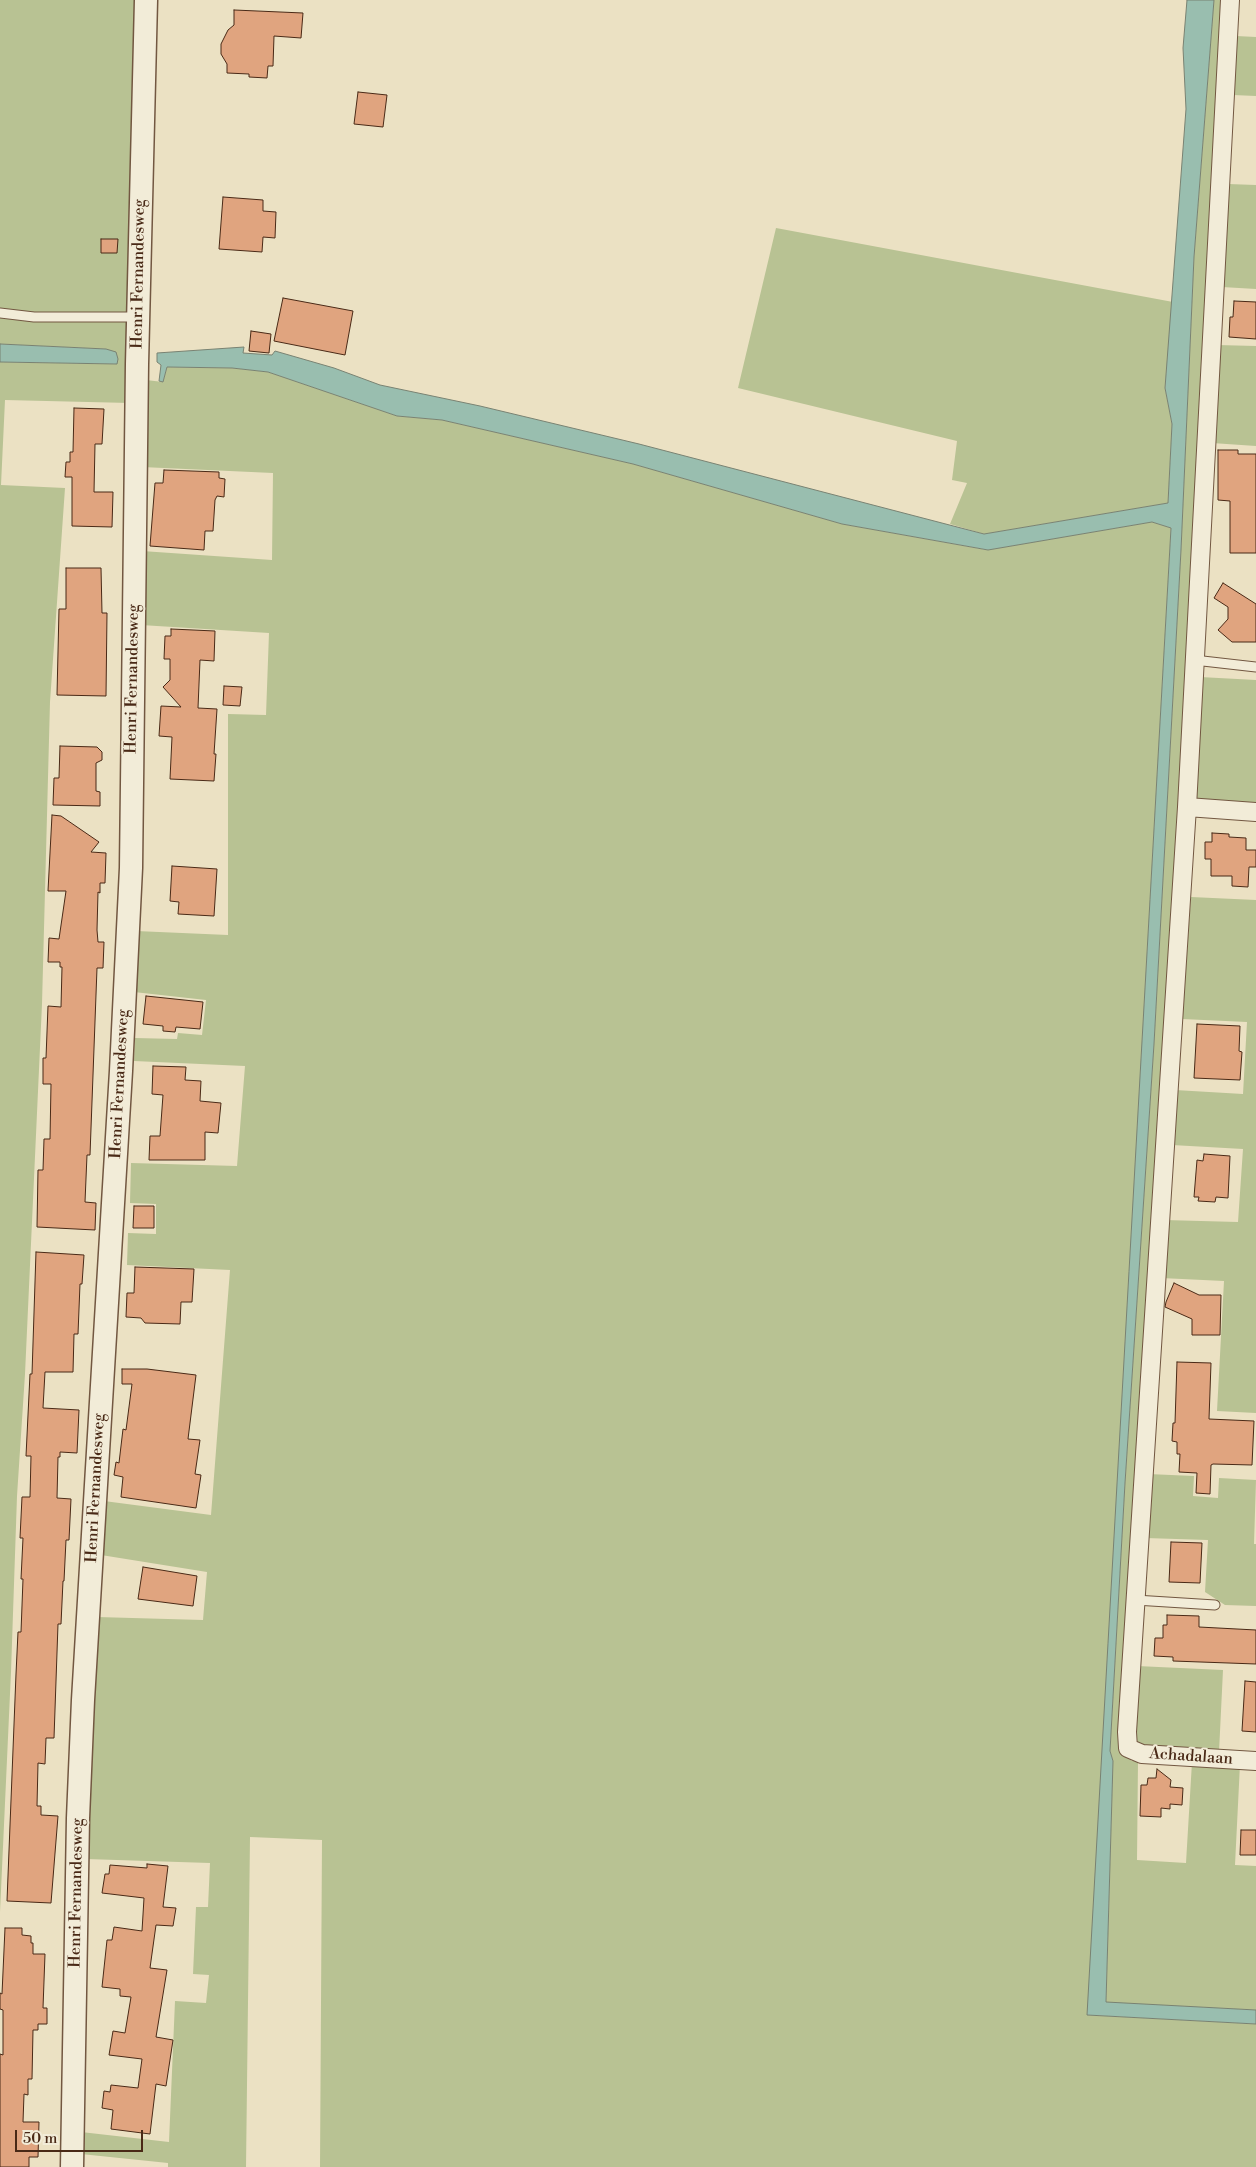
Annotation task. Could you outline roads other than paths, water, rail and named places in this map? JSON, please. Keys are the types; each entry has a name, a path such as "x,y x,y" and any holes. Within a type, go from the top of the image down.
{"street":[{"name":"Henri Fernandesweg","path":"72,2167 78,1828 83,1710 121,1071 131,868 138,317 146,0"},
{"path":"1135,1600 1187,807 1230,0"},
{"path":"1187,807 1256,812"},
{"name":"Achadalaan","path":"1135,1600 1127,1732 1128,1748 1142,1754 1256,1761"}],"lane":[{"path":"0,313 34,317 138,317"},
{"path":"1194,660 1256,667"},
{"path":"1135,1600 1215,1605"}]}
